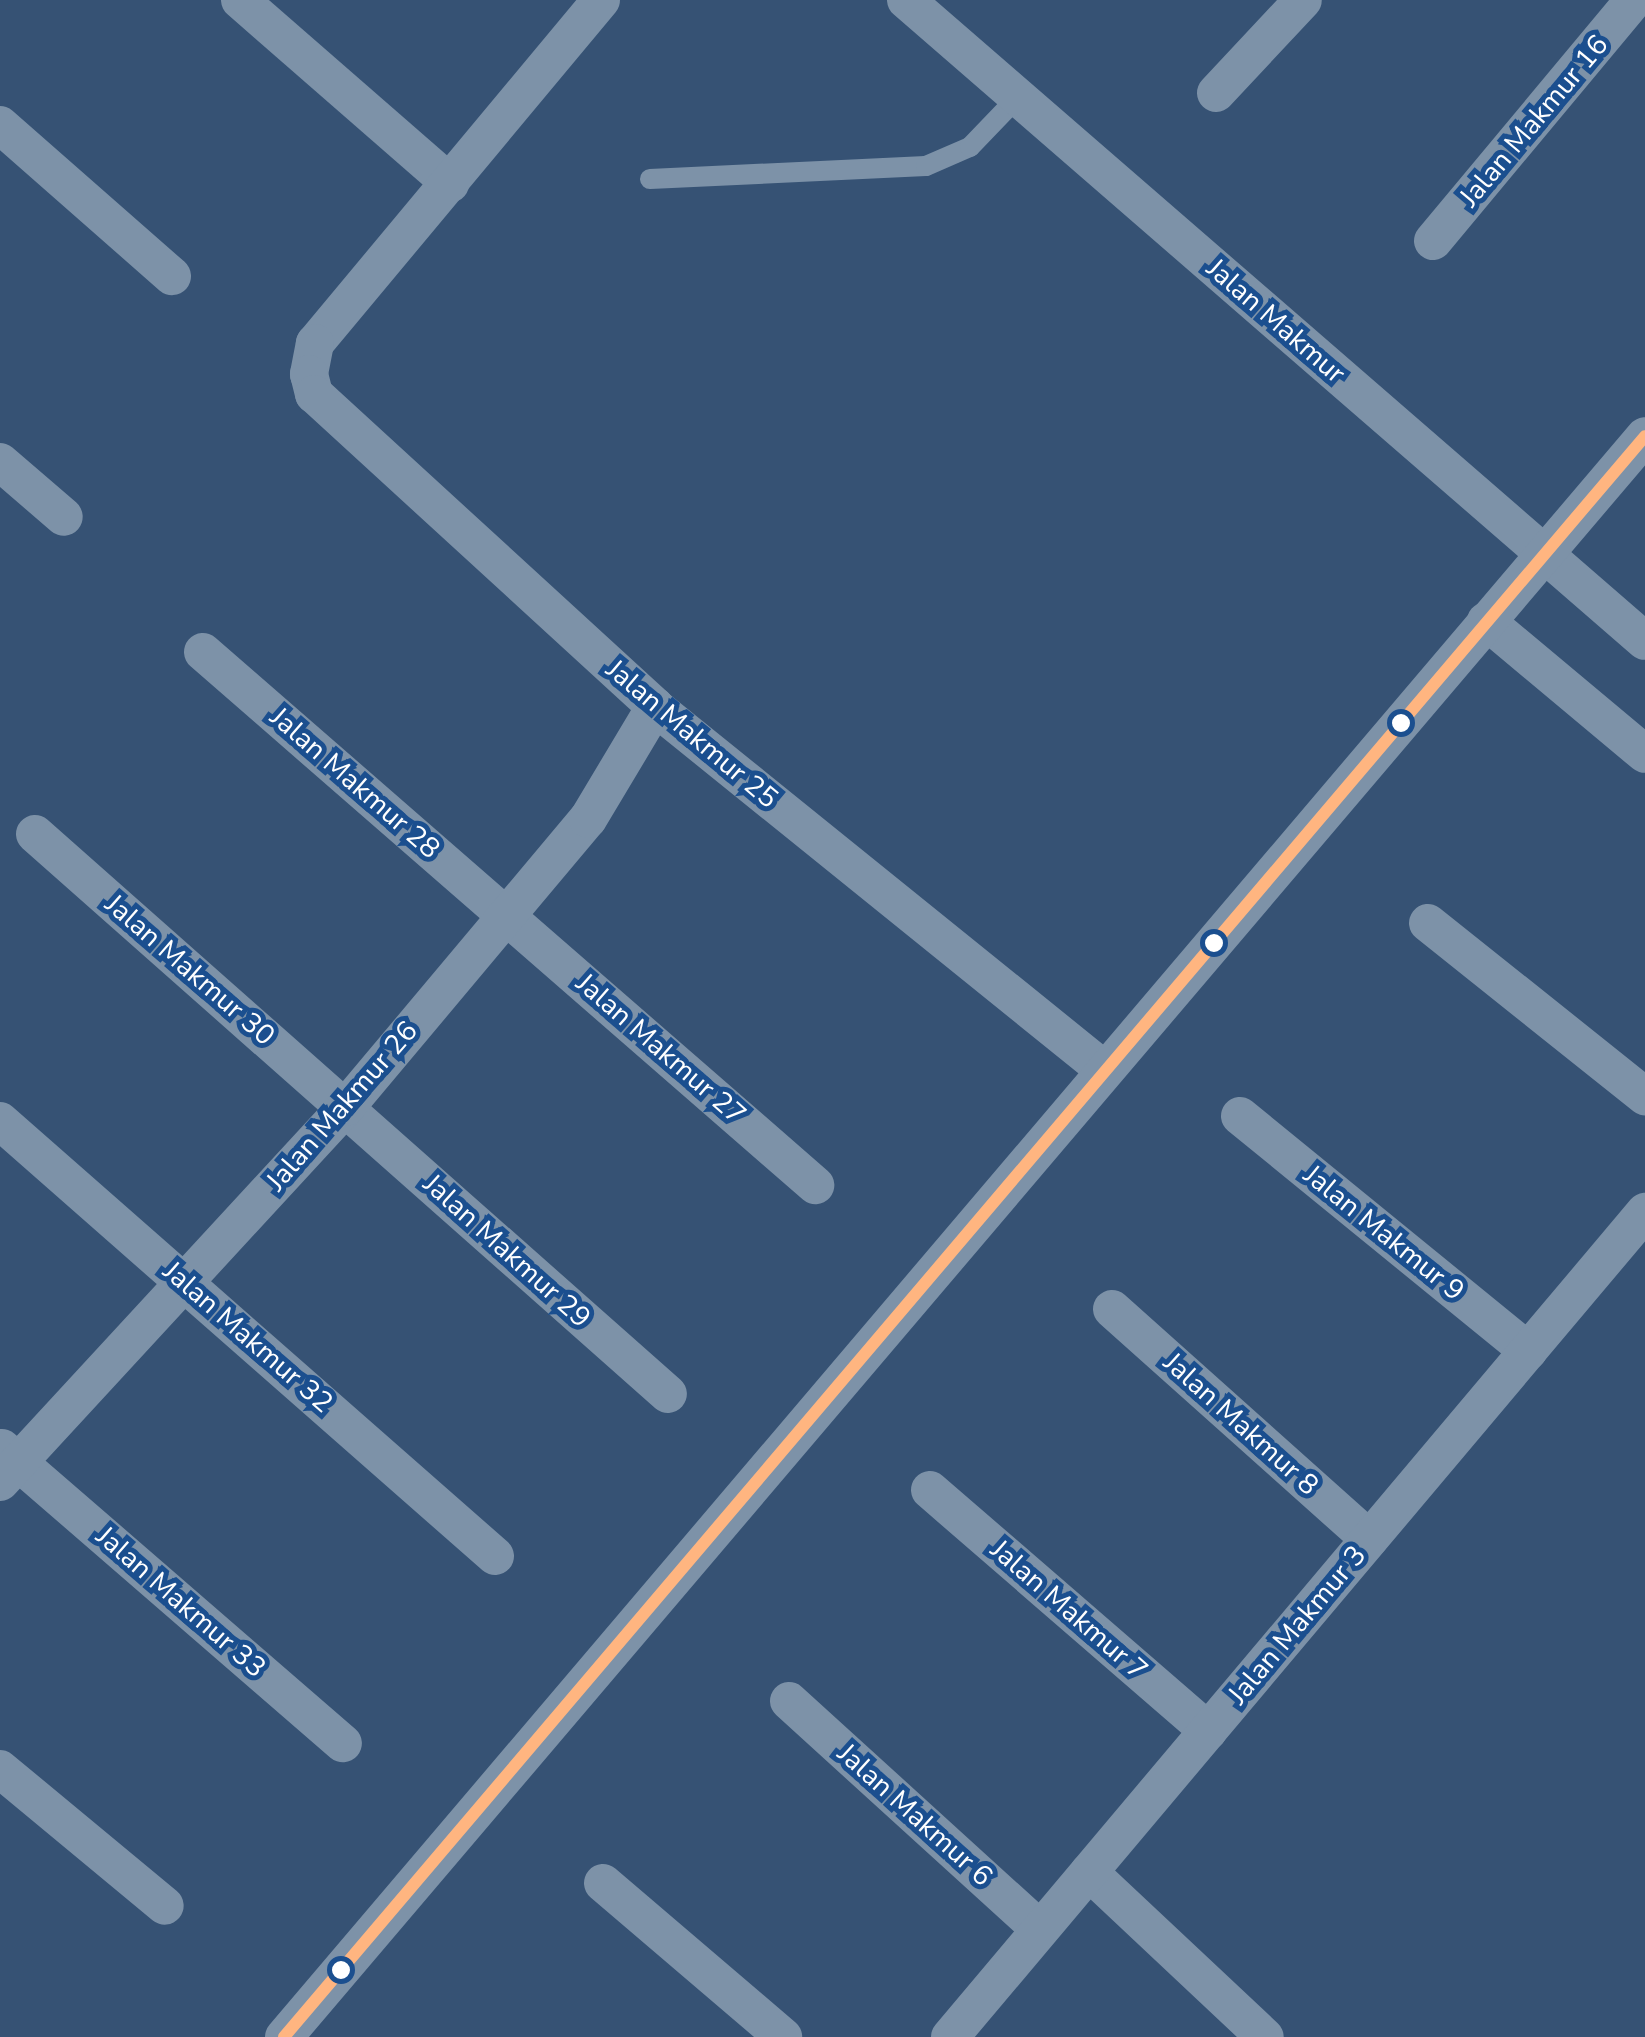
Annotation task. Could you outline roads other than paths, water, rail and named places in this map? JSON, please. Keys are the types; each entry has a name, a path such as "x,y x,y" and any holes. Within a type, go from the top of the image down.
{"street":[{"path":"240,0 450,183 601,0"},
{"name":"Jalan Makmur","path":"906,0 1645,642"},
{"path":"1216,92 1303,0"},
{"name":"Jalan Makmur 16","path":"1434,241 1634,0"},
{"path":"0,125 172,276"},
{"name":"Jalan Makmur 25","path":"450,183 314,343 309,374 314,394 655,706 1102,1068"},
{"path":"284,2037 1102,1068 1645,436"},
{"path":"0,462 64,518"},
{"path":"1486,621 1645,754"},
{"name":"Jalan Makmur 28","path":"204,652 507,913"},
{"name":"Jalan Makmur 26","path":"6,1463 346,1107 588,819 655,706"},
{"name":"Jalan Makmur 30","path":"35,834 346,1107"},
{"name":"Jalan Makmur 27","path":"507,913 816,1185"},
{"path":"1428,923 1645,1096"},
{"name":"Jalan Makmur 29","path":"346,1107 668,1394"},
{"name":"Jalan Makmur 9","path":"1240,1116 1528,1351"},
{"name":"Jalan Makmur 32","path":"0,1121 494,1556"},
{"name":"Jalan Makmur 3","path":"950,2037 1645,1212"},
{"name":"Jalan Makmur 8","path":"1112,1309 1369,1539"},
{"name":"Jalan Makmur 33","path":"6,1463 343,1744"},
{"name":"Jalan Makmur 7","path":"930,1490 1208,1730"},
{"name":"Jalan Makmur 6","path":"790,1701 1040,1929"},
{"path":"0,1770 165,1906"},
{"path":"1089,1872 1265,2037"},
{"path":"603,1883 783,2037"}],"lane":[{"path":"650,178 926,166 970,147 1018,97"}]}
